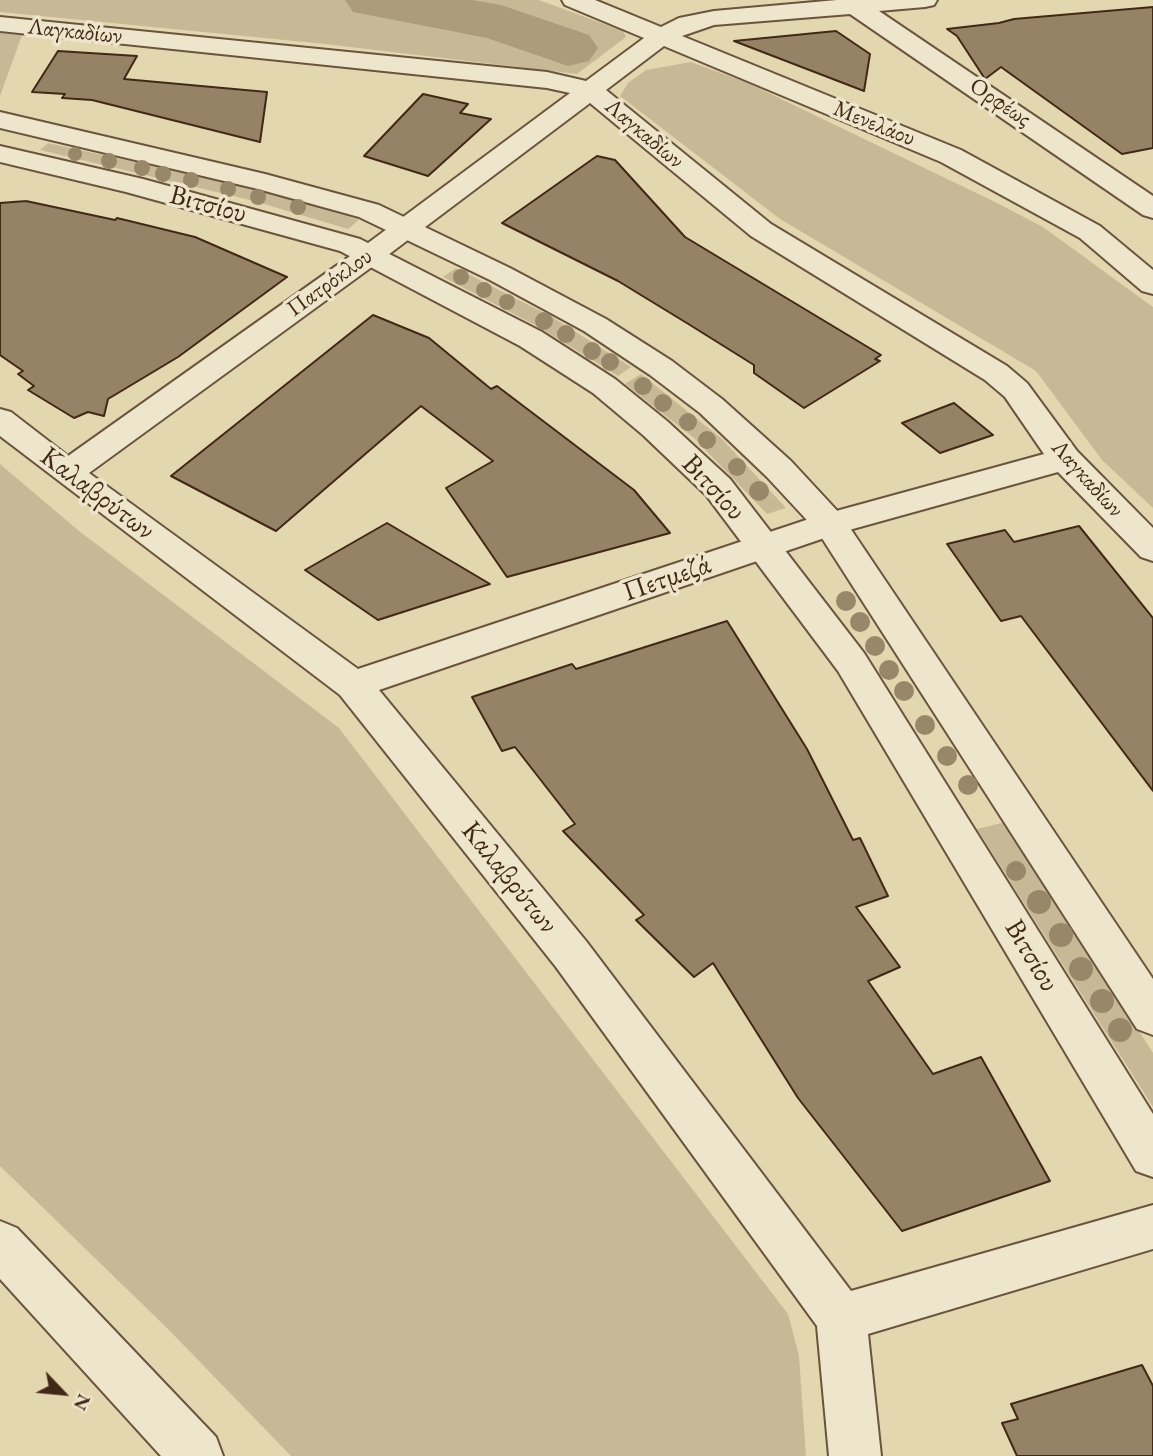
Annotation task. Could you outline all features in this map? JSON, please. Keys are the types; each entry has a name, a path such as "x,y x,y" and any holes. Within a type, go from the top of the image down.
{"street":[{"name":"Μενελάου","path":"574,0 961,160 1090,232 1153,285"},
{"name":"Πατρόκλου","path":"67,473 370,255 662,36 688,23 714,18 851,3 925,0"},
{"name":"Ορφέως","path":"851,3 1153,209"},
{"name":"Λαγκαδίων","path":"0,24 547,80 589,89 761,230 996,373 1016,390 1065,459 1153,549"},
{"name":"Βιτσίου","path":"0,120 265,182 356,207 406,227 595,326 661,368 711,406 830,524 1153,1016"},
{"name":"Βιτσίου","path":"0,154 308,231 370,255 530,339 604,386 718,487 851,662 1153,1156"},
{"path":"1114,180 1153,176"},
{"name":"Καλαβρύτων","path":"0,419 67,473 353,685 571,954 841,1318"},
{"name":"Πετμεζά","path":"353,685 830,524 1065,459"},
{"path":"855,1456 841,1318 1153,1227"},
{"path":"2,1251 197,1456"}],"shaded area":[{"path":"0,0 539,0 623,31 626,37 577,74 325,44 0,12"},
{"path":"0,33 22,35 0,96"},
{"path":"691,62 748,83 1043,227 1153,307 1153,508 1102,460 1036,371 780,219 620,96 628,83 646,70"},
{"path":"48,143 266,191 359,220 348,229 254,201 40,150"},
{"path":"456,268 552,317 631,367 618,376 537,326 443,277"},
{"path":"641,374 722,439 786,508 767,514 694,438 625,384"},
{"path":"0,464 79,531 339,728 788,1314 799,1356 806,1456 291,1456 168,1329 0,1166"},
{"path":"1006,822 1153,1053 1153,1107 977,829"}],"building":[{"path":"1153,7 1153,148 1122,154 1001,67 985,79 957,36 947,29 1014,19"},
{"path":"836,31 870,54 864,91 734,41"},
{"path":"58,51 137,56 124,79 267,92 260,142 92,100 62,98 65,94 32,92"},
{"path":"423,94 468,104 460,113 491,119 428,176 364,156"},
{"path":"597,156 615,160 685,237 881,355 875,359 880,361 804,408 754,373 754,365 690,325 618,281 502,223"},
{"path":"26,201 115,220 117,218 195,237 287,277 178,357 108,399 104,416 88,412 74,418 28,390 34,386 18,374 23,371 0,355 0,203"},
{"path":"373,315 429,338 491,389 497,386 634,490 670,533 507,577 446,488 493,461 421,406 276,531 171,476"},
{"path":"954,403 993,435 940,453 902,423"},
{"path":"387,523 490,584 378,620 305,570"},
{"path":"1079,526 1153,618 1153,791 1021,616 1001,621 947,544 1005,530 1014,542"},
{"path":"727,621 807,749 853,840 860,838 888,896 856,907 900,967 868,981 933,1074 981,1057 1050,1181 902,1231 798,1098 713,963 694,977 636,920 644,915 563,831 575,824 515,747 502,751 472,697 572,664 576,669"},
{"path":"1142,1365 1153,1386 1153,1456 1017,1456 1002,1423 1018,1419 1011,1404"}],"waterway":[{"path":"374,0 501,23 568,48"}]}
